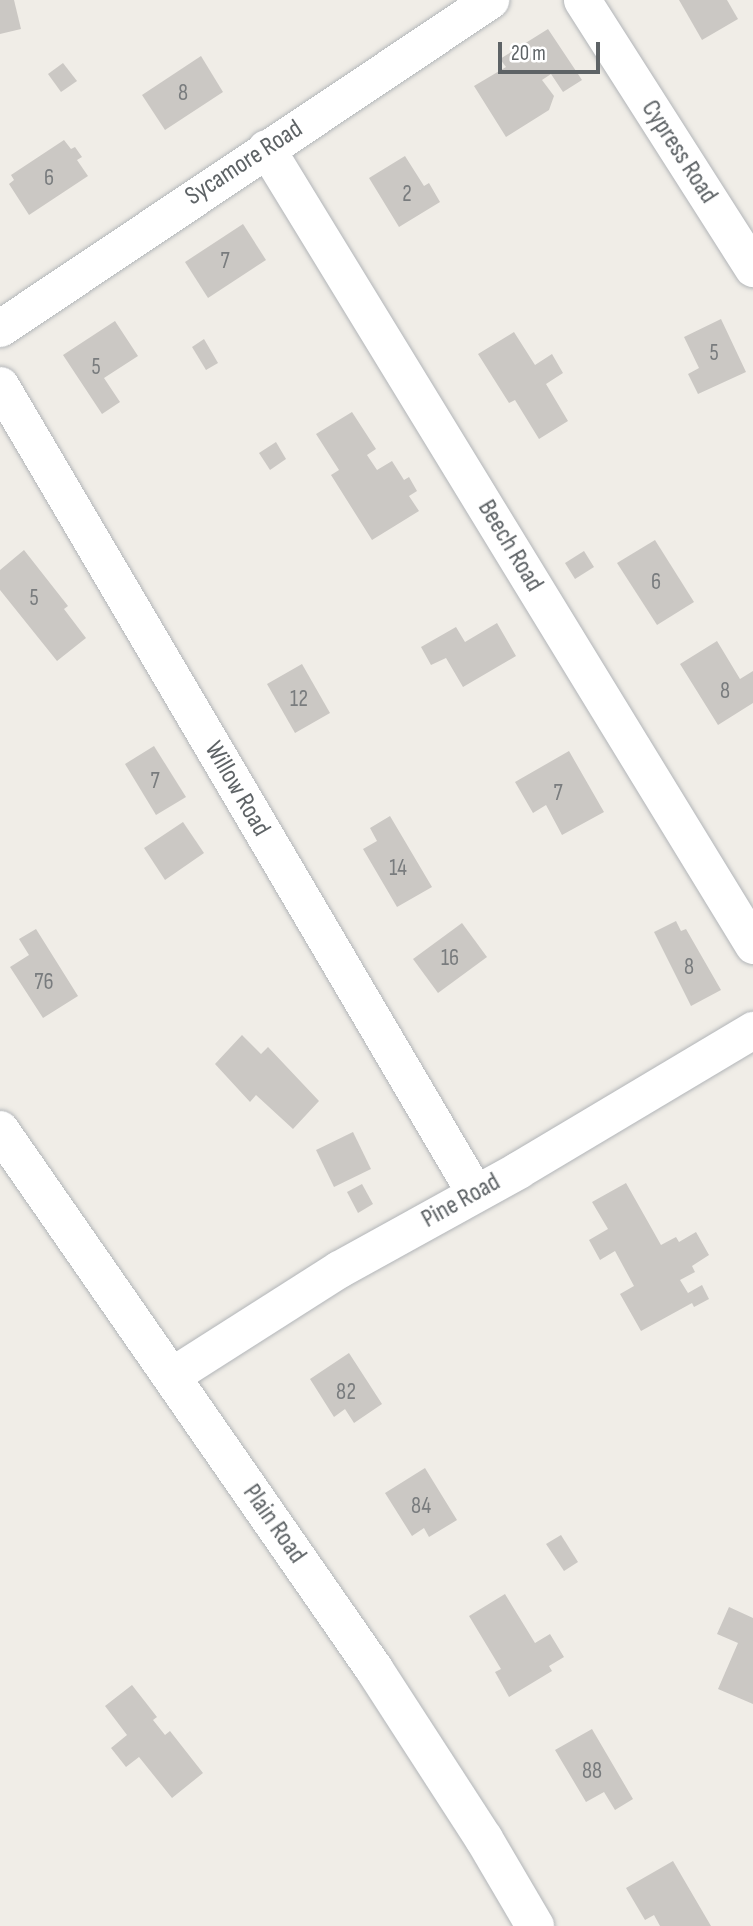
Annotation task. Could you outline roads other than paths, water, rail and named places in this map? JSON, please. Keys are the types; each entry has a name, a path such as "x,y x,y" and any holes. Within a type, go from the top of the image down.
{"main road":[{"name":"Plain Road","path":"0,1130 374,1669 484,1839 535,1926"}],"street":[{"name":"Sycamore Road","path":"0,328 490,0"},
{"name":"Cypress Road","path":"582,0 753,268"},
{"name":"Beech Road","path":"266,148 753,945"},
{"name":"Willow Road","path":"0,386 475,1193"},
{"name":"Pine Road","path":"171,1376 339,1269 475,1193 753,1030"}]}
